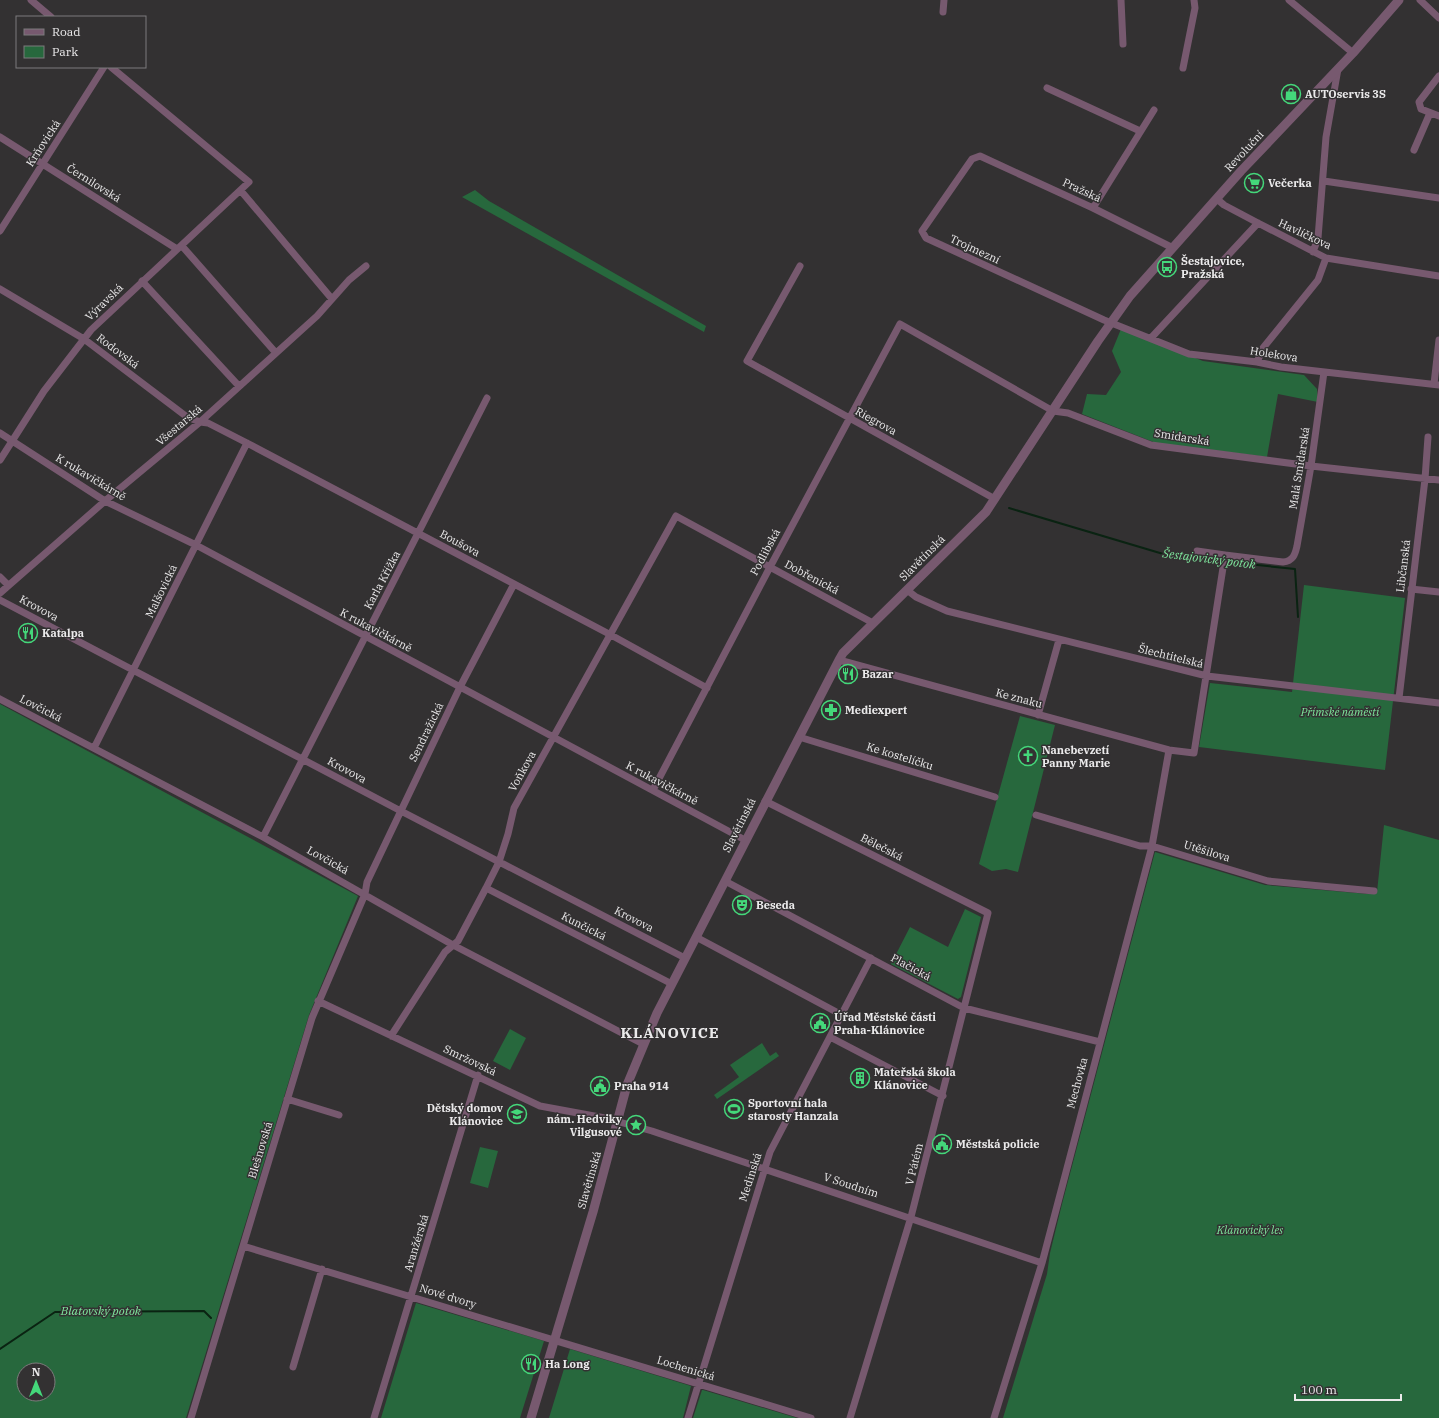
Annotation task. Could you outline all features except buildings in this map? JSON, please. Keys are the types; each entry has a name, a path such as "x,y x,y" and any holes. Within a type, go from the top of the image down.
{"street":[{"path":"30,0 50,16"},
{"path":"943,12 944,0"},
{"path":"1121,0 1123,44"},
{"path":"1183,68 1195,8 1194,0"},
{"path":"1289,0 1352,53"},
{"name":"Revoluční","path":"1112,322 1130,296 1400,0"},
{"path":"1420,0 1439,18"},
{"name":"Krňovická","path":"0,231 103,68"},
{"name":"Výravská","path":"0,460 44,391 91,330 249,182 112,68"},
{"path":"1313,252 1318,238 1324,181 1326,137 1338,68"},
{"path":"1439,76 1419,102 1421,109 1439,116"},
{"path":"1047,88 1140,131"},
{"path":"1094,208 1154,110"},
{"path":"1414,150 1430,113"},
{"name":"Černilovská","path":"0,137 179,247 276,353"},
{"name":"Pražská","path":"980,156 1094,208 1173,248"},
{"name":"Trojmezní","path":"980,156 972,159 922,231 926,238 1104,320 1112,322"},
{"path":"1324,181 1439,198"},
{"path":"241,191 332,299"},
{"name":"Havlíčkova","path":"1217,199 1224,205 1326,258 1439,276"},
{"path":"1151,338 1258,223"},
{"path":"1257,362 1262,348 1318,280 1326,258"},
{"name":"Všestarská","path":"0,593 105,501 200,422 317,316 349,280 366,266"},
{"name":"Riegrova","path":"800,266 747,361 848,419 995,499"},
{"path":"142,281 239,386"},
{"name":"Rodovská","path":"0,288 84,339 187,417 200,422"},
{"name":"Holekova","path":"1112,322 1189,354 1257,362 1281,368 1437,384"},
{"name":"Slavětínská","path":"531,1418 555,1340 627,1085 643,1044 724,881 838,660 873,623 986,512 1112,322"},
{"name":"Smidarská","path":"900,324 1053,411 1068,413 1151,445 1311,466 1439,480"},
{"name":"Podlibská","path":"653,790 848,419 900,324"},
{"path":"1437,384 1439,340"},
{"name":"Malá Smidarská","path":"1224,557 1285,562 1291,560 1297,546 1311,466 1324,372"},
{"name":"Karla Křížka","path":"263,837 487,398"},
{"name":"Boušova","path":"200,422 208,423 419,533 707,688"},
{"name":"K rukavičkárně","path":"0,433 105,501 196,545 745,840"},
{"name":"Libčanská","path":"1399,698 1425,479 1428,437"},
{"name":"Malšovická","path":"94,748 247,443"},
{"name":"Dobřenická","path":"676,516 873,623"},
{"name":"Voňkova","path":"391,1036 445,952 458,941 499,862 514,808 552,737 611,635 676,516"},
{"path":"1197,551 1224,557 1207,676"},
{"path":"0,576 8,585"},
{"name":"Sendražická","path":"365,894 367,882 400,811 460,687 514,584"},
{"path":"1411,589 1439,592"},
{"name":"Šlechtitelská","path":"907,590 916,597 947,611 1207,676 1439,703"},
{"name":"Krovova","path":"0,600 400,811 685,958"},
{"path":"1038,715 1059,640"},
{"name":"Ke znaku","path":"838,660 1169,750 1194,753 1207,676"},
{"name":"Lovčická","path":"0,699 263,837 453,945 643,1044"},
{"name":"Ke kostelíčku","path":"799,737 995,797"},
{"name":"Mechovka","path":"994,1418 1042,1263 1152,846 1169,750"},
{"name":"Bělečská","path":"765,801 988,914"},
{"name":"Utěšilova","path":"1036,815 1140,846 1152,846 1268,881 1374,891"},
{"name":"Plačická","path":"724,881 964,1008 1100,1042"},
{"name":"Kunčická","path":"486,888 672,984"},
{"name":"Blešnovská","path":"190,1418 318,1001 365,894"},
{"name":"V Pátém","path":"850,1418 912,1217 988,914"},
{"path":"696,937 842,1014"},
{"name":"Medinská","path":"688,1418 770,1152 871,958"},
{"name":"Smržovská","path":"318,1001 478,1075 540,1106 618,1121 652,1131"},
{"path":"830,1037 943,1096"},
{"name":"Aranžérská","path":"374,1418 478,1075"},
{"path":"287,1100 339,1115"},
{"name":"V Soudním","path":"652,1131 912,1217 1042,1263"},
{"name":"Nové dvory","path":"243,1246 555,1340"},
{"path":"293,1367 322,1269"},
{"name":"Lochenická","path":"555,1340 811,1418"}],"green space":[{"path":"475,190 489,201 706,326 704,332 462,197"},
{"path":"1121,329 1203,361 1304,375 1317,389 1318,402 1278,394 1267,457 1156,443 1082,414 1087,394 1106,395 1121,372 1112,351"},
{"name":"Přímské náměstí","path":"1304,585 1405,598 1385,770 1199,747 1210,683 1292,692"},
{"path":"0,704 358,896 309,1015 186,1418 0,1418"},
{"path":"1020,716 1055,725 1018,872 1006,869 992,871 979,864"},
{"name":"Klánovický les","path":"1384,825 1439,840 1439,1418 1003,1418 1047,1274 1050,1253 1062,1204 1155,852 1265,885 1368,894 1377,892"},
{"path":"965,909 981,917 961,997 958,999 891,964 910,927 948,947"},
{"path":"510,1029 526,1038 510,1070 493,1061"},
{"path":"762,1043 770,1056 776,1052 779,1056 717,1099 714,1095 739,1077 730,1065"},
{"path":"480,1147 498,1151 488,1188 470,1183"},
{"path":"416,1303 544,1341 520,1418 381,1418"},
{"path":"570,1349 691,1386 683,1418 549,1418"},
{"path":"703,1390 797,1418 693,1418"}],"waterway":[{"name":"Šestajovický potok","path":"1009,508 1170,556 1295,569 1298,617"},
{"name":"Blatovský potok","path":"0,1349 55,1312 204,1311 211,1318"}],"place":[{"name":"AUTOservis 3S","path":"1291,94"},
{"name":"Večerka","path":"1254,183"},
{"name":"Šestajovice, Pražská","path":"1167,267"},
{"name":"Katalpa","path":"28,633"},
{"name":"Bazar","path":"848,674"},
{"name":"Mediexpert","path":"831,710"},
{"name":"Nanebevzetí Panny Marie","path":"1028,756"},
{"name":"Beseda","path":"742,905"},
{"name":"Úřad Městské části Praha-Klánovice","path":"820,1023"},
{"name":"Mateřská škola Klánovice","path":"860,1078"},
{"name":"Praha 914","path":"600,1086"},
{"name":"Sportovní hala starosty Hanzala","path":"734,1109"},
{"name":"Dětský domov Klánovice","path":"517,1114"},
{"name":"nám. Hedviky Vilgusové","path":"636,1125"},
{"name":"Městská policie","path":"942,1144"},
{"name":"Ha Long","path":"531,1364"}],"district":[{"name":"KLÁNOVICE","path":"670,1033"}]}
